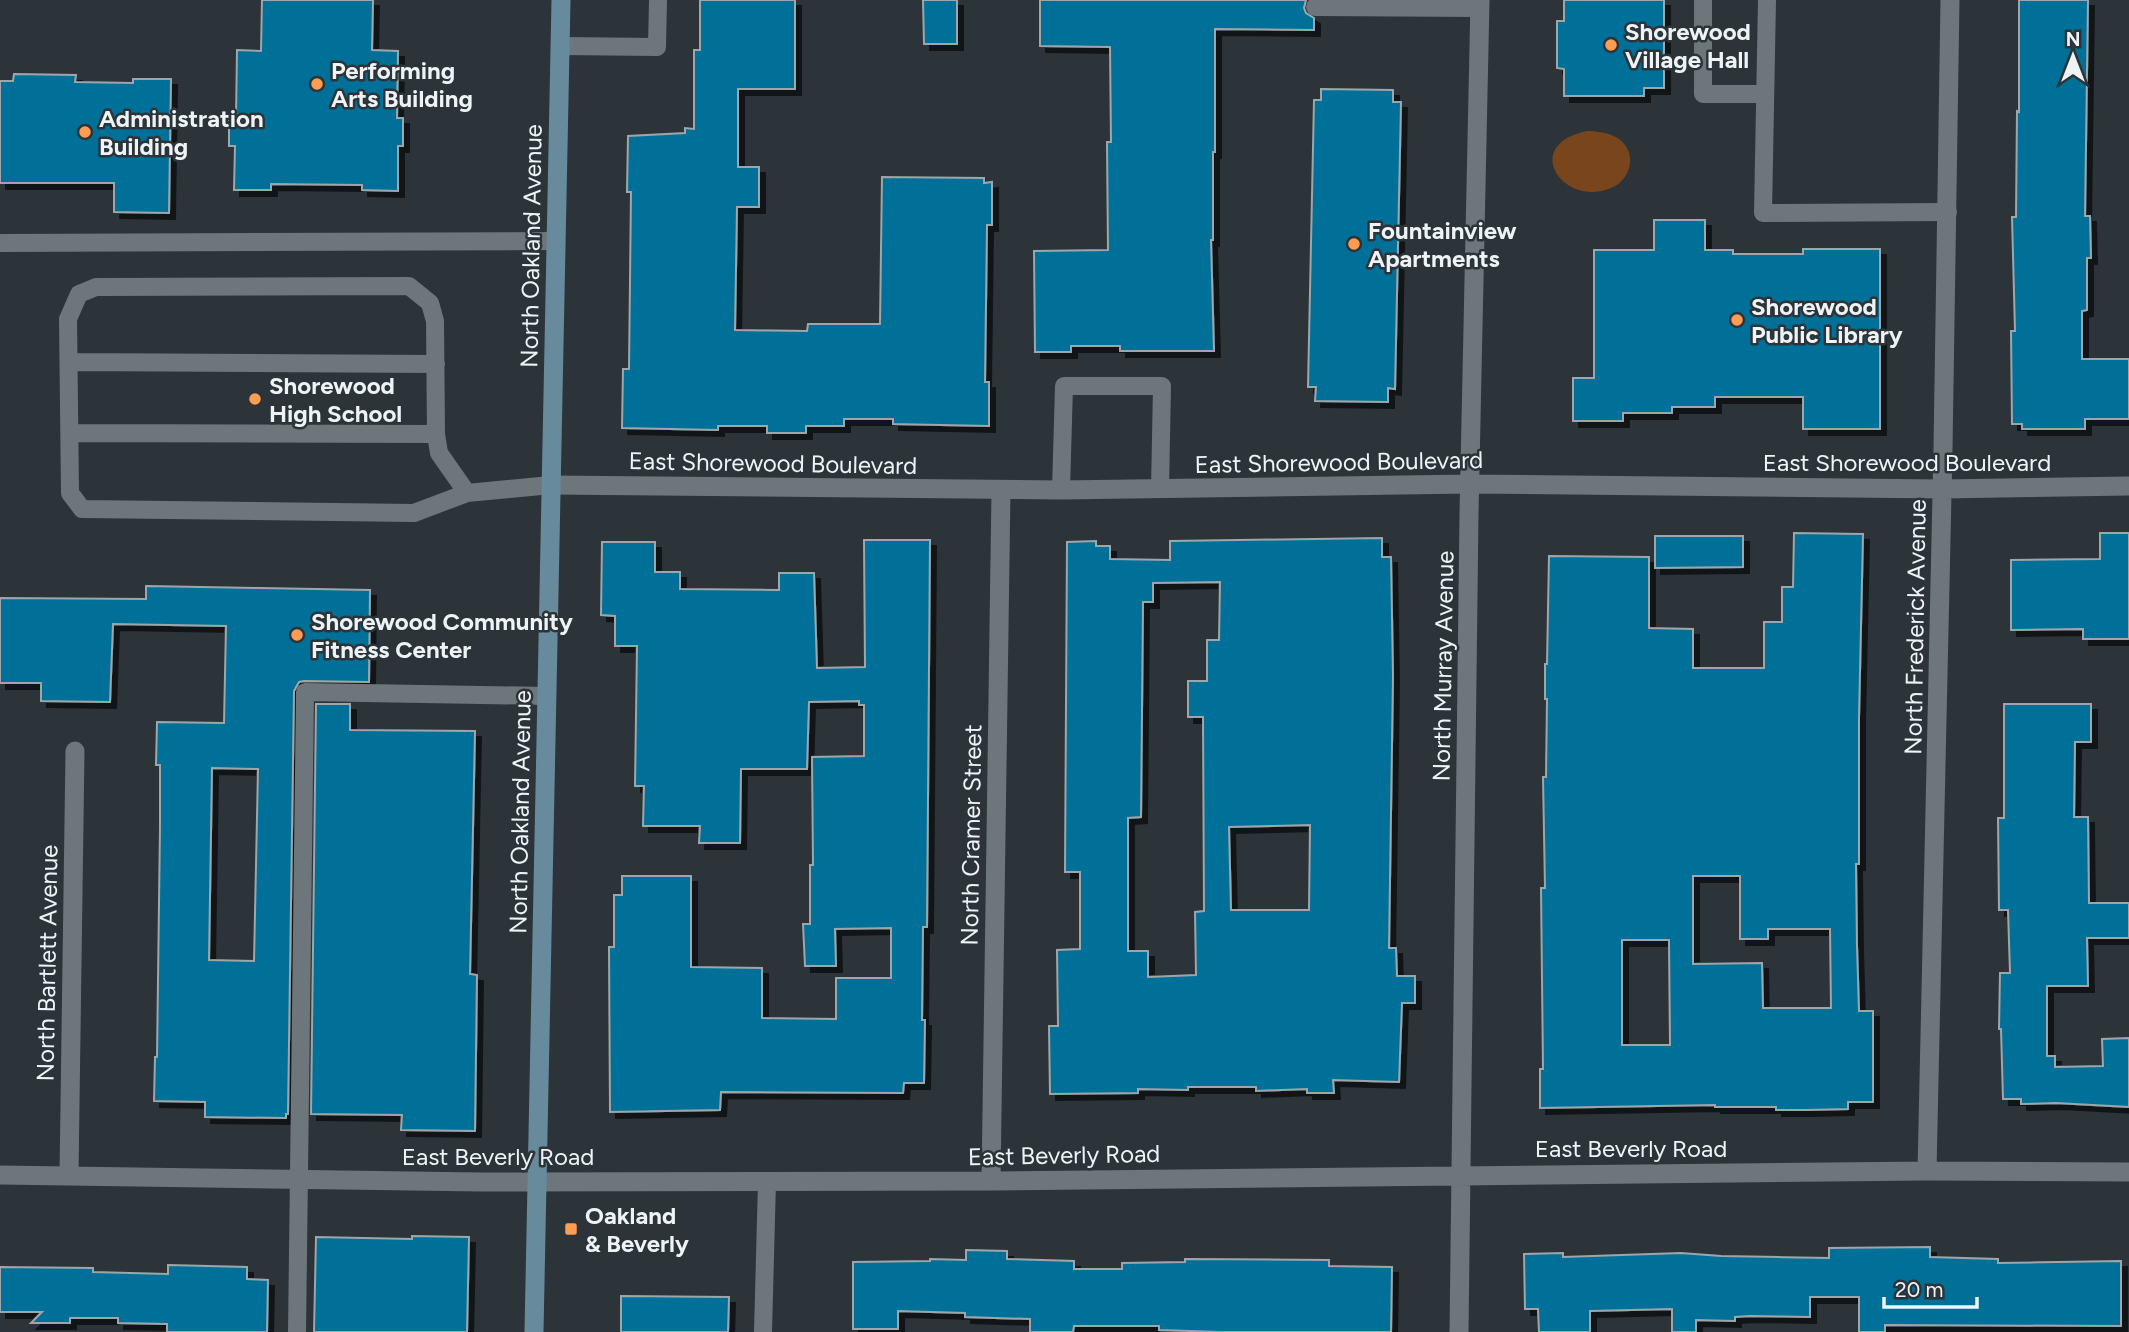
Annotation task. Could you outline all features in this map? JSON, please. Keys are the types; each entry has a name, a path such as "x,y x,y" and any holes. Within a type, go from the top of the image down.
{"main road":[{"name":"North Oakland Avenue","path":"534,1332 561,0"}],"street":[{"name":"North Frederick Avenue","path":"1927,1171 1948,212 1950,0"},
{"name":"North Murray Avenue","path":"1459,1332 1469,484 1480,4"},
{"name":"East Shorewood Boulevard","path":"551,485 1001,490 1469,484 1942,489 2129,486"},
{"name":"North Cramer Street","path":"991,1181 1001,490"},
{"name":"North Bartlett Avenue","path":"69,1175 75,751"},
{"name":"East Beverly Road","path":"0,1175 537,1181 991,1181 1462,1174 2129,1172"}],"lane":[{"path":"560,46 657,47 658,0"},
{"path":"1703,0 1703,94 1765,94"},
{"path":"1767,0 1763,213 1948,212"},
{"path":"1315,7 1480,4"},
{"path":"0,243 556,241"},
{"path":"467,493 439,453 436,434 435,321 430,303 409,286 96,287 79,294 68,318 71,493 82,509 414,513 467,493 551,485"},
{"path":"69,362 436,364"},
{"path":"1061,490 1064,386 1162,386 1160,489"},
{"path":"70,433 436,434"},
{"path":"297,1332 305,692 546,696"},
{"path":"763,1332 766,1181"}],"shaded area":[{"path":"1587,131 1616,137 1629,151 1630,166 1627,173 1611,188 1593,192 1578,190 1556,172 1552,160 1556,149 1567,138"}],"building":[{"name":"Performing Arts Building","path":"262,0 373,0 372,50 398,51 397,118 403,118 403,146 398,146 398,191 362,190 362,185 271,184 271,190 234,190 235,146 229,146 229,118 236,118 237,50 261,51"},
{"path":"700,0 795,0 795,89 738,89 738,167 759,167 759,207 737,207 735,330 807,331 808,324 880,324 882,177 984,178 984,183 992,182 992,225 987,225 985,382 989,382 989,426 893,424 893,419 844,419 844,426 806,426 806,433 767,433 767,426 718,426 718,430 622,428 623,369 629,369 631,192 627,192 628,136 685,133 685,128 694,129 694,50 700,50"},
{"path":"923,0 957,0 957,44 924,44"},
{"path":"1040,0 1306,0 1304,8 1306,13 1314,18 1314,30 1215,29 1215,152 1211,240 1214,351 1120,351 1120,346 1071,346 1071,352 1035,352 1034,251 1108,250 1107,142 1111,142 1110,47 1040,46"},
{"name":"Shorewood Village Hall","path":"1564,0 1664,0 1664,88 1644,88 1644,96 1564,96 1564,69 1557,68 1557,21 1564,21"},
{"path":"2019,0 2088,0 2085,216 2090,216 2091,258 2087,258 2087,310 2082,311 2082,359 2129,359 2129,419 2085,419 2085,429 2022,429 2022,424 2012,424 2011,331 2015,331 2012,217 2016,217"},
{"name":"Administration Building","path":"14,74 76,75 75,82 133,83 133,79 171,79 169,213 114,212 114,183 0,183 0,81 13,81"},
{"name":"Fountainview Apartments","path":"1321,89 1393,90 1393,102 1401,102 1395,389 1388,388 1388,402 1315,401 1316,387 1308,387 1314,100 1321,100"},
{"name":"Shorewood Public Library","path":"1654,220 1705,220 1705,250 1733,250 1733,254 1803,254 1803,249 1880,249 1880,429 1803,429 1803,397 1715,397 1715,407 1672,407 1672,413 1623,413 1623,421 1573,421 1573,378 1594,378 1594,250 1654,250"},
{"path":"1794,533 1863,534 1859,864 1856,864 1857,946 1859,1011 1873,1011 1873,1102 1848,1102 1848,1109 1807,1110 1715,1105 1540,1108 1540,1069 1543,1069 1541,888 1545,888 1543,777 1546,777 1545,664 1549,556 1649,557 1649,628 1693,629 1693,668 1764,668 1764,622 1782,622 1782,587 1793,587","holes":["1693,876 1740,876 1740,939 1768,939 1768,929 1830,929 1831,1008 1763,1008 1762,963 1693,964","1622,940 1669,940 1670,1045 1622,1045"]},
{"path":"2100,533 2129,533 2129,639 2083,639 2083,629 2011,630 2011,560 2100,559"},
{"path":"1655,536 1743,536 1743,567 1655,568"},
{"path":"1382,538 1382,557 1391,557 1393,676 1389,948 1396,948 1397,976 1415,976 1415,1003 1402,1003 1399,1082 1333,1080 1334,1093 1307,1093 1307,1089 1256,1091 1256,1087 1188,1087 1188,1090 1138,1089 1138,1093 1050,1094 1049,1026 1058,1026 1057,950 1080,949 1080,872 1065,872 1067,542 1096,541 1096,546 1110,546 1110,559 1170,560 1170,541","holes":["1220,582 1219,640 1207,640 1207,681 1188,681 1188,717 1203,717 1204,911 1195,912 1196,975 1148,977 1148,951 1128,951 1128,818 1141,817 1143,602 1153,602 1153,583","1310,825 1309,910 1231,910 1229,827"]},
{"path":"864,540 930,540 927,927 923,927 924,1083 904,1083 903,1093 721,1092 720,1110 610,1112 609,947 614,947 614,895 622,895 622,876 691,876 691,967 762,968 762,1018 836,1019 836,978 891,978 891,928 835,929 836,966 805,966 803,924 810,924 810,865 813,865 812,757 864,756 864,705 859,705 859,701 809,702 807,769 741,769 740,843 699,843 700,826 643,826 644,786 635,786 637,646 615,646 615,616 601,615 602,542 655,542 655,572 680,572 680,589 779,590 779,573 814,573 817,668 865,667"},
{"path":"146,586 370,590 369,682 304,681 299,682 294,691 286,1118 205,1117 205,1102 154,1101 160,827 160,765 156,765 157,722 224,723 226,626 113,624 110,702 41,701 41,683 0,683 0,598 146,599","holes":["212,768 258,769 254,961 209,960"]},
{"path":"316,704 350,704 350,730 475,731 470,974 477,975 475,1131 401,1130 402,1115 311,1114"},
{"path":"2004,704 2091,704 2091,742 2075,742 2074,817 2088,817 2089,903 2129,903 2129,938 2087,938 2088,986 2047,986 2047,1056 2055,1056 2055,1067 2103,1066 2102,1039 2129,1038 2129,1107 2021,1104 2021,1099 2003,1099 1999,1029 2000,973 2010,973 2008,910 1999,910 1998,818 2004,818"},
{"path":"412,1236 469,1237 467,1332 314,1332 316,1237 412,1239"},
{"path":"1930,1247 1930,1257 1998,1259 1998,1263 2121,1261 2121,1326 1885,1325 1885,1332 1859,1332 1859,1297 1810,1297 1810,1317 1750,1316 1735,1317 1735,1321 1696,1320 1696,1332 1672,1332 1672,1309 1590,1311 1590,1332 1539,1332 1538,1309 1525,1309 1524,1254 1563,1253 1563,1257 1681,1253 1829,1258 1829,1248"},
{"path":"966,1250 1007,1251 1007,1259 1074,1261 1074,1269 1122,1269 1122,1263 1185,1262 1185,1259 1329,1260 1329,1266 1392,1267 1391,1332 1221,1332 1159,1330 1159,1326 1074,1326 1073,1332 1030,1332 1030,1319 898,1311 898,1329 853,1329 853,1262 966,1260"},
{"path":"168,1265 247,1267 247,1279 268,1280 267,1332 167,1332 167,1324 118,1323 118,1318 70,1318 70,1323 31,1323 42,1312 0,1312 0,1267 93,1268 93,1272 168,1274"},
{"path":"621,1296 729,1297 728,1332 621,1332"}],"place":[{"name":"Shorewood Village Hall","path":"1611,45"},
{"name":"Performing Arts Building","path":"317,84"},
{"name":"Administration Building","path":"85,132"},
{"name":"Fountainview Apartments","path":"1354,244"},
{"name":"Shorewood Public Library","path":"1737,320"},
{"name":"Shorewood High School","path":"255,399"},
{"name":"Shorewood Community Fitness Center","path":"297,635"},
{"name":"Oakland & Beverly","path":"571,1229"}]}
